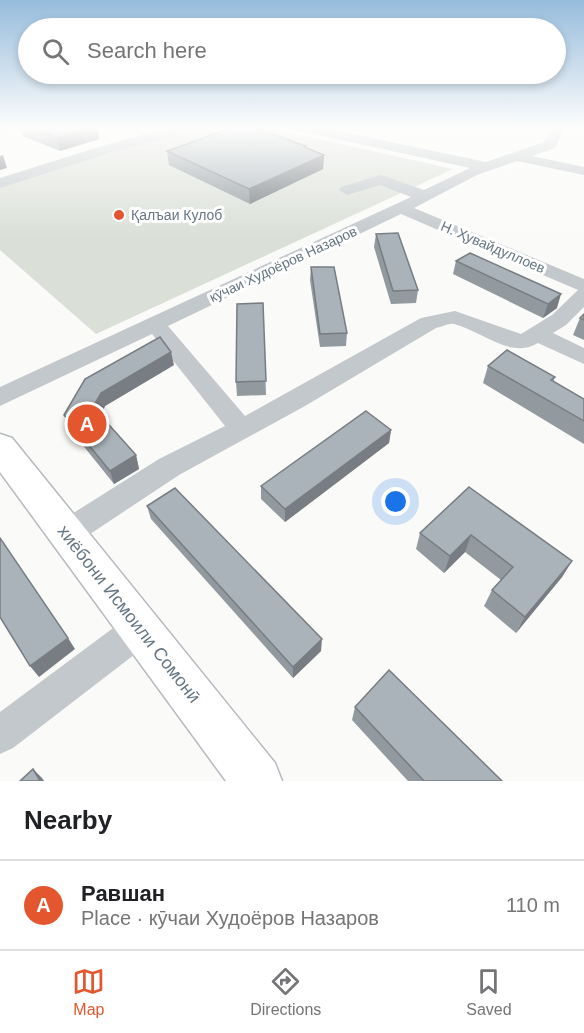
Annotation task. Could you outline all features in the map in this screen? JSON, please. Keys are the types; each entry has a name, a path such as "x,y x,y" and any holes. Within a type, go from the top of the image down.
{"main road":[{"name":"хиёбони Исмоили Сомонӣ","path":"0,447 257,781"}],"street":[{"path":"0,183 60,163"},
{"path":"474,163 487,167"},
{"name":"кӯчаи Худоёров Назаров","path":"0,397 401,208 472,172 497,163"},
{"path":"547,163 584,171"},
{"path":"347,190 411,168"},
{"path":"381,180 424,196"},
{"name":"Н. Ҳувайдуллоев","path":"401,208 583,286"},
{"path":"67,533 168,467 296,400 429,323 442,318 455,317 500,336 524,342 559,320 583,286"},
{"path":"155,324 242,429"},
{"path":"537,334 584,357"},
{"path":"0,735 140,629"}],"shaded area":[{"path":"72,163 428,163 453,169 96,334 0,250 0,187"}],"building":[{"path":"194,163 305,163 249,189"},
{"path":"398,233 418,290 393,291 376,234"},
{"path":"470,253 561,294 548,304 456,261"},
{"path":"311,267 334,267 347,333 320,334"},
{"path":"263,303 266,381 236,382 237,304"},
{"path":"160,337 171,352 101,393 93,407 136,455 110,471 64,415 85,379"},
{"path":"507,350 555,377 551,380 584,399 584,421 488,366"},
{"path":"366,411 391,430 285,509 261,486"},
{"path":"469,487 572,561 525,617 492,590 513,567 471,535 450,556 420,533"},
{"path":"175,488 322,639 293,667 147,506"},
{"path":"0,538 68,638 30,666 0,617"},
{"path":"389,670 502,781 424,781 355,707"},
{"path":"33,769 40,781 20,781"}],"place":[{"name":"Қалъаи Кулоб","path":"119,215"},
{"name":"Равшан","path":"87,424"}]}
